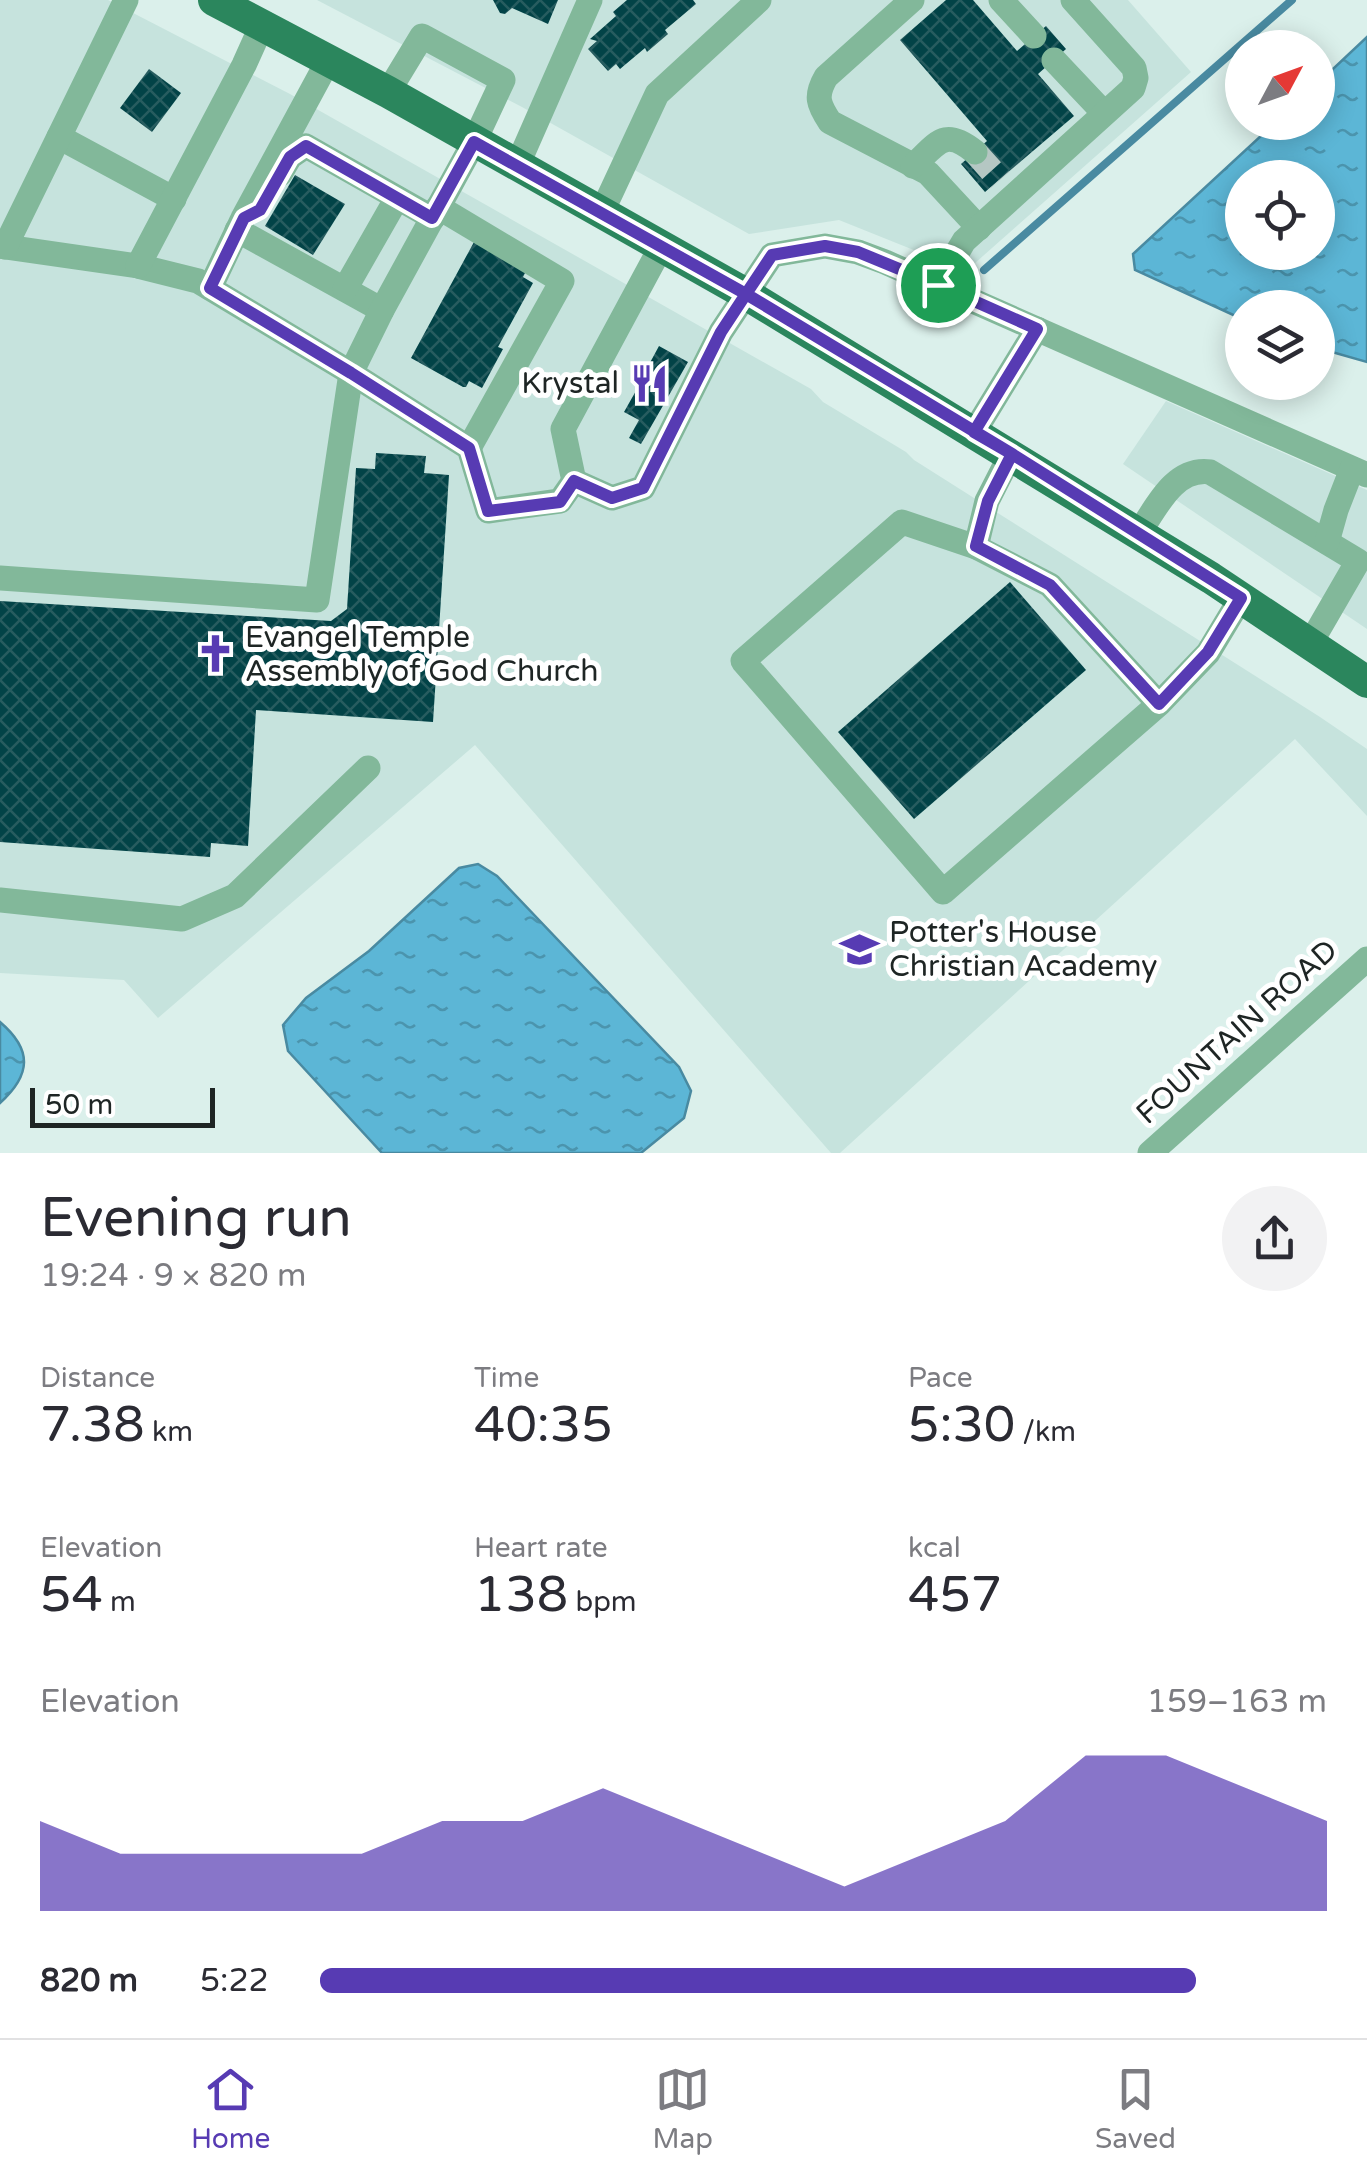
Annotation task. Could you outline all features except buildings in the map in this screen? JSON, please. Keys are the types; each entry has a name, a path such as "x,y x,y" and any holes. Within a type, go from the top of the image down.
{"main road":[{"path":"214,0 388,92 746,294 1139,533 1367,682"}],"street":[{"path":"126,0 2,246 138,266 198,281 469,448 488,511 560,502 574,481 563,429 662,247"},
{"path":"516,166 590,0"},
{"path":"912,0 826,77 818,90 820,108 830,122 928,173 978,228"},
{"path":"1001,0 1034,36"},
{"path":"938,285 964,241 1007,188 1133,88 1134,68 1073,0"},
{"path":"602,214 658,94 749,3"},
{"path":"138,266 262,25"},
{"path":"0,578 317,600 351,373 503,80 422,36 388,92"},
{"path":"210,288 328,60"},
{"path":"1054,60 1104,113"},
{"path":"59,137 174,199"},
{"path":"913,166 941,140 961,140 975,152"},
{"path":"240,224 260,210 290,157 306,146 396,198 436,213 562,281 469,448"},
{"path":"345,289 396,198"},
{"path":"240,224 382,310"},
{"path":"574,481 612,498 643,488 721,332 772,255 825,246 858,252 938,285 1360,472 1336,510 1327,542"},
{"path":"974,432 1037,329"},
{"path":"976,546 988,501 1012,454"},
{"path":"1139,533 1173,484 1198,470 1210,472 1362,559 1310,644"},
{"path":"1159,704 1050,585 976,546 902,522 743,661 943,892 1159,704 1208,652 1241,598"},
{"path":"0,900 182,918 235,896 368,768"},
{"name":"FOUNTAIN ROAD","path":"1163,1149 1367,959"}],"shaded area":[{"path":"0,0 108,0 290,94 811,389 823,402 1367,749 1367,816 1295,739 840,1153 831,1153 475,745 158,1018 124,980 0,973"},
{"path":"317,0 1128,0 1191,72 966,271 839,220 749,234 522,107"},
{"path":"1166,401 1367,490 1367,629 1123,464"}],"water":[{"path":"1367,37 1367,362 1335,353 1335,290 1225,290 1225,311 1135,270 1133,254 1225,169 1225,270 1335,270 1335,160 1235,160 1257,140 1335,140 1335,67"},
{"path":"478,864 497,876 679,1067 691,1091 684,1118 641,1153 382,1153 288,1051 283,1025 306,998 369,951 459,868"},
{"path":"0,1022 18,1043 24,1062 18,1082 0,1103"}],"waterway":[{"path":"984,270 1292,0"}],"tunnel":[{"path":"975,152 1000,180"}],"place":[{"name":"Krystal","path":"649,383"},
{"name":"Evangel Temple Assembly of God Church","path":"215,654"},
{"name":"Potter's House Christian Academy","path":"859,949"}],"route":[{"path":"938,285 858,252 825,246 772,255 746,294 474,142 432,218 306,146 290,157 260,210 244,218 210,288 469,448 488,511 560,502 574,481 612,498 643,488 721,332 746,294 1012,454 1241,598 1208,652 1159,704 1050,585 976,546 988,501 1012,454 974,432 1022,352 1037,329 938,285"}]}
